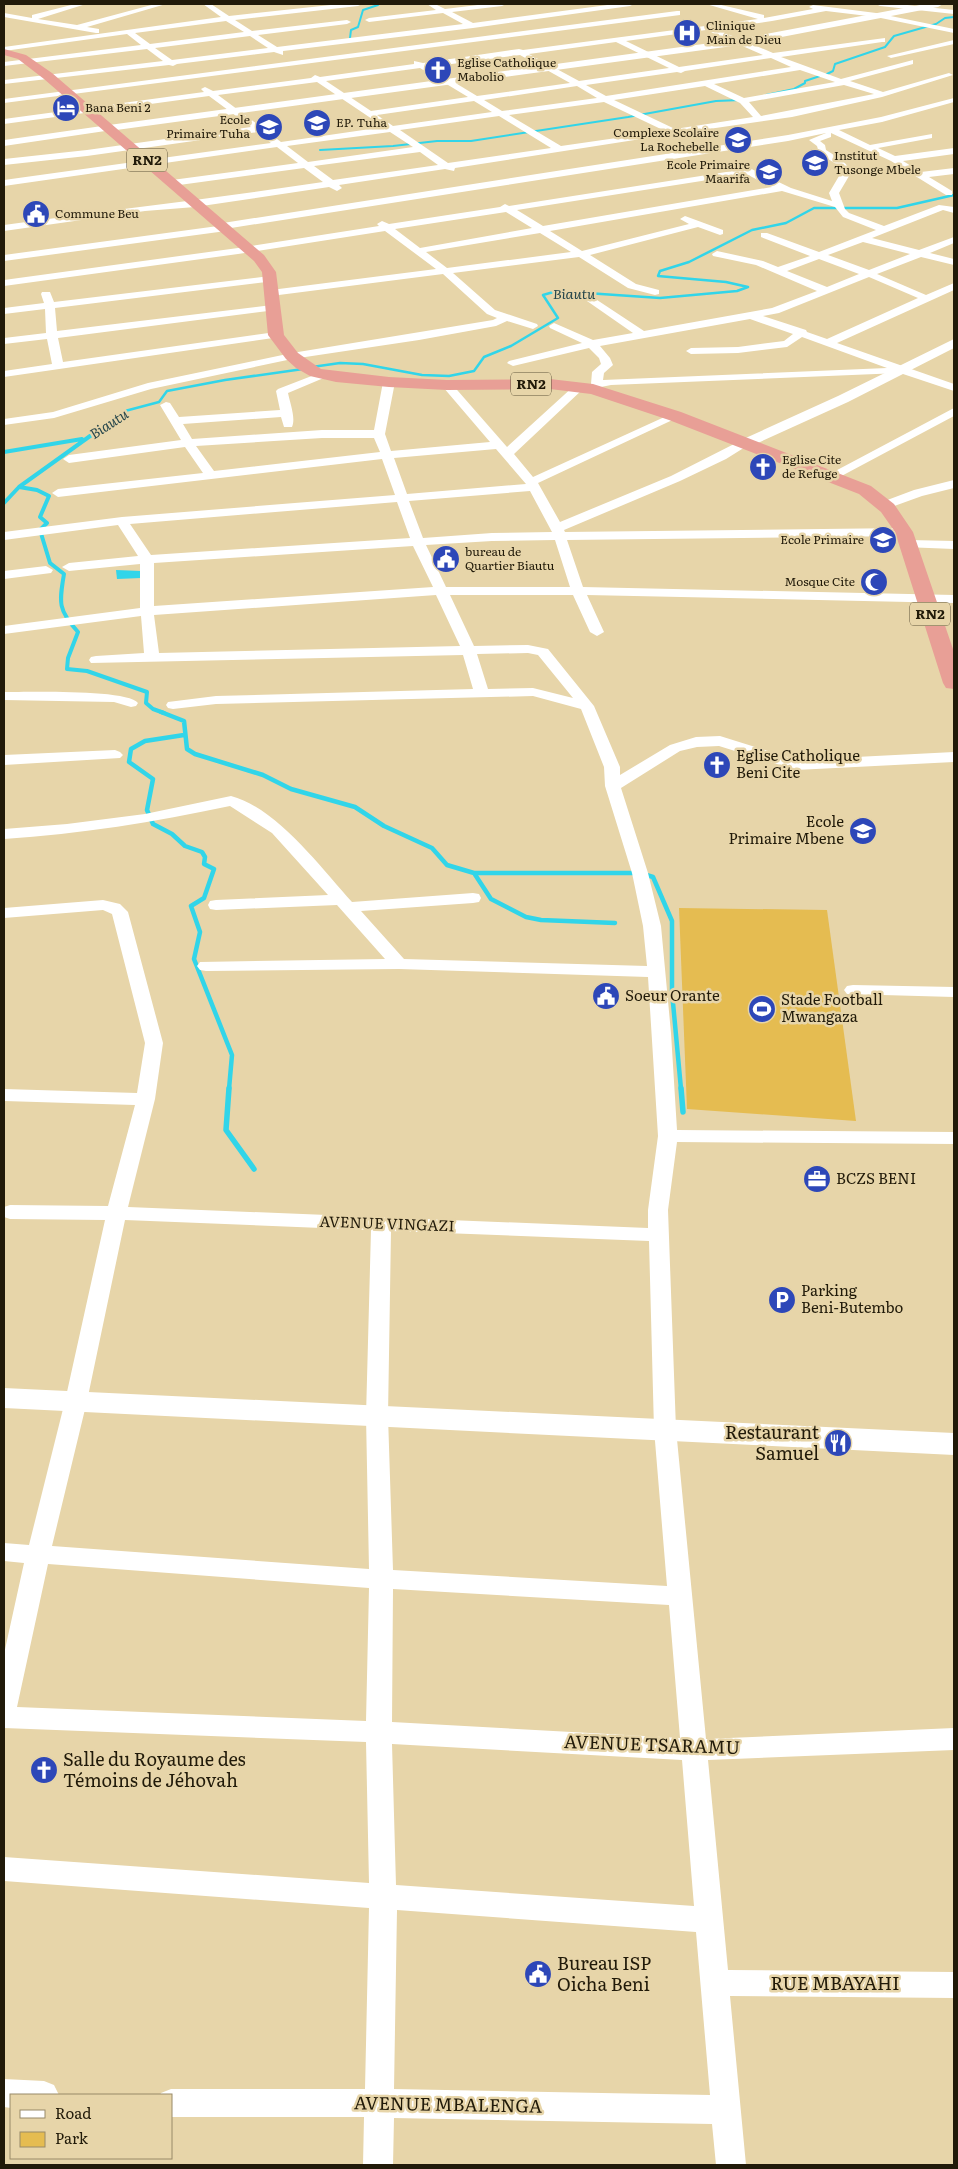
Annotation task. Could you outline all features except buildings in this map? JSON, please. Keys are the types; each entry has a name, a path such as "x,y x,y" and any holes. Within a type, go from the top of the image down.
{"highway":[{"name":"RN2","path":"4,51 28,61 48,76 151,163 195,204 250,249 269,272 276,335 306,366 389,382 447,385 550,384 590,387 674,416 865,490 886,505 897,518 907,538 925,599 949,652 954,683"}],"street":[{"path":"12,24 82,4"},
{"path":"79,27 162,4"},
{"path":"207,4 220,4"},
{"path":"207,4 304,69"},
{"path":"4,51 109,34 326,5 358,4"},
{"path":"430,4 503,42"},
{"path":"369,20 502,4"},
{"path":"4,82 376,38 630,4"},
{"path":"710,4 772,19"},
{"path":"880,4 954,12"},
{"path":"4,142 446,80 740,42 938,4"},
{"path":"4,64 347,22 326,5"},
{"path":"798,5 876,15 954,31"},
{"path":"4,101 585,25 681,15 655,6"},
{"path":"544,7 736,95 759,119"},
{"path":"4,121 708,28 825,9"},
{"path":"4,15 79,27 109,34"},
{"path":"692,20 770,57 899,100"},
{"path":"128,32 234,110 446,272 491,312 533,326"},
{"path":"376,38 559,149"},
{"path":"369,114 882,40"},
{"path":"742,100 844,82 914,64 891,56 954,42"},
{"path":"512,47 604,99 638,113 712,150 748,171 783,188 841,208"},
{"path":"922,48 942,53"},
{"path":"4,183 604,99 800,68"},
{"path":"934,70 952,76"},
{"path":"311,74 508,209 632,286 655,292"},
{"path":"4,228 145,208 195,204 792,114 882,95 952,76"},
{"path":"4,283 32,267 224,227 834,131 954,100"},
{"path":"908,103 947,110"},
{"path":"792,114 871,146 949,193"},
{"path":"4,162 132,147 258,129"},
{"path":"834,131 813,140 821,145 822,150 839,162 847,172 834,194 841,208 853,219 883,229"},
{"path":"871,146 930,136"},
{"path":"172,183 415,146"},
{"path":"894,159 954,151"},
{"path":"589,169 696,225 720,232"},
{"path":"918,175 954,170"},
{"path":"4,258 32,267 250,249 748,171"},
{"path":"417,251 783,188"},
{"path":"777,271 821,256 860,238 942,207 954,210"},
{"path":"4,311 50,305 271,293 446,272 581,254 611,248 696,225"},
{"path":"764,235 870,274 928,299"},
{"path":"860,238 954,262"},
{"path":"513,363 592,344 775,311 954,240"},
{"path":"10,244 32,267 50,305 52,335 58,364"},
{"path":"717,254 745,259 825,290"},
{"path":"828,342 954,286"},
{"path":"4,341 52,335 271,293"},
{"path":"590,299 642,335"},
{"path":"724,308 802,332 899,370 954,388"},
{"path":"4,422 54,414 148,386 306,366 419,337 496,323 506,317"},
{"path":"506,455 590,387 598,372 607,365 606,361 592,344 579,335 554,326"},
{"path":"670,330 691,357 899,370"},
{"path":"590,387 691,357 787,344 802,332"},
{"path":"4,374 58,364 276,335"},
{"path":"559,532 710,463 744,444 843,399 954,343"},
{"path":"289,436 287,412 282,391 306,366"},
{"path":"389,382 379,434 400,497 418,542 468,649 482,694"},
{"path":"447,385 533,485 559,532 578,591 597,632"},
{"path":"166,405 211,476"},
{"path":"830,477 954,411"},
{"path":"176,421 287,412"},
{"path":"4,536 122,521 533,485 674,416"},
{"path":"69,459 188,442 289,436 379,434"},
{"path":"58,493 386,455 497,445"},
{"path":"886,505 918,493 954,484"},
{"path":"122,521 147,558 148,611 152,657"},
{"path":"69,567 147,558 559,532 907,538 954,545"},
{"path":"4,575 46,570"},
{"path":"4,630 148,611 440,591 578,591 954,599"},
{"path":"96,660 528,648 543,652 587,706 612,767 613,786 640,873 652,926 662,1033 668,1136 658,1210 665,1429 731,2165"},
{"path":"173,705 216,700 533,692 587,706"},
{"path":"4,696 116,698 131,703"},
{"path":"613,786 675,748 696,742 720,741 796,765 954,757"},
{"path":"4,760 115,755"},
{"path":"4,834 67,829 150,817 231,801 278,830 399,964"},
{"path":"216,905 345,903 472,898"},
{"path":"4,913 103,905 120,912 154,1043 146,1099 116,1214 76,1402 38,1554 4,1709"},
{"path":"206,966 399,964 655,972"},
{"path":"853,990 954,992"},
{"path":"4,1095 146,1099"},
{"path":"668,1136 954,1138"},
{"name":"AVENUE VINGAZI","path":"10,1212 116,1214 658,1235"},
{"path":"378,2165 383,1897 379,1732 381,1579 377,1416 381,1224"},
{"path":"4,1398 954,1444"},
{"path":"4,1552 381,1579 680,1596"},
{"name":"AVENUE TSARAMU","path":"4,1717 379,1732 694,1750 954,1739"},
{"path":"4,1869 708,1920"},
{"name":"RUE MBAYAHI","path":"715,1983 954,1985"},
{"path":"4,2093 24,2094"},
{"name":"AVENUE MBALENGA","path":"172,2103 380,2103 725,2110"}],"green space":[{"name":"Stade Football Mwangaza","path":"679,908 827,910 856,1121 687,1109"}],"water":[{"path":"116,570 141,571 141,578 117,579"}],"waterway":[{"path":"350,38 351,30 358,27 363,10 378,5 376,4"},
{"path":"827,74 833,71 835,64 885,47 894,36 936,24 945,18 954,17"},
{"path":"766,95 794,89 805,83 805,81 820,76"},
{"path":"320,150 393,146 437,141 471,141 628,117 716,101 741,100"},
{"name":"Biautu","path":"312,367 340,363 363,364 422,375 449,376 474,371 484,357 511,346 558,318 543,295 557,291 660,298 737,291 748,287 726,282 658,276 660,271 689,262 752,230 786,223 814,208 897,208 954,195"},
{"name":"Biautu","path":"116,418 125,411 159,402 167,391 225,380 303,369"},
{"name":"Biautu","path":"19,487 118,416"},
{"path":"4,452 82,439"},
{"name":"Biautu","path":"4,503 19,487"},
{"path":"19,487 37,490 49,496 40,517 47,523 40,530 50,563 64,574 61,592 63,612 78,632 68,658 67,669 87,671 147,692 146,703 153,709 164,713"},
{"path":"161,712 184,721 187,749 195,754 263,775 291,789 355,807 384,826 432,848 447,865 474,873"},
{"path":"184,735 145,741 131,749 129,762 153,779 147,810 153,824 172,834 185,846 202,852 205,857 204,864 214,869 204,898 191,906 200,932 194,959 232,1055 229,1089"},
{"path":"474,873 640,873 653,877 672,921 672,992 681,1089"},
{"path":"474,873 491,899 526,917 541,920 615,923"},
{"path":"229,1088 226,1130 254,1169"},
{"path":"681,1088 683,1112"}],"place":[{"name":"Clinique Main de Dieu","path":"687,33"},
{"name":"Eglise Catholique Mabolio","path":"438,70"},
{"name":"Bana Beni 2","path":"66,108"},
{"name":"EP. Tuha","path":"317,123"},
{"name":"Ecole Primaire Tuha","path":"269,127"},
{"name":"Complexe Scolaire La Rochebelle","path":"738,140"},
{"name":"Institut Tusonge Mbele","path":"815,163"},
{"name":"Ecole Primaire Maarifa","path":"769,172"},
{"name":"Commune Beu","path":"36,214"},
{"name":"Eglise Cite de Refuge","path":"763,467"},
{"name":"Ecole Primaire","path":"883,540"},
{"name":"bureau de Quartier Biautu","path":"446,559"},
{"name":"Mosque Cite","path":"874,582"},
{"name":"Eglise Catholique Beni Cite","path":"717,765"},
{"name":"Ecole Primaire Mbene","path":"863,831"},
{"name":"Soeur Orante","path":"606,996"},
{"name":"Stade Football Mwangaza","path":"762,1009"},
{"name":"BCZS BENI","path":"817,1179"},
{"name":"Parking Beni-Butembo","path":"782,1300"},
{"name":"Restaurant Samuel","path":"838,1443"},
{"name":"Salle du Royaume des Témoins de Jéhovah","path":"44,1770"},
{"name":"Bureau ISP Oicha Beni","path":"538,1974"}]}
